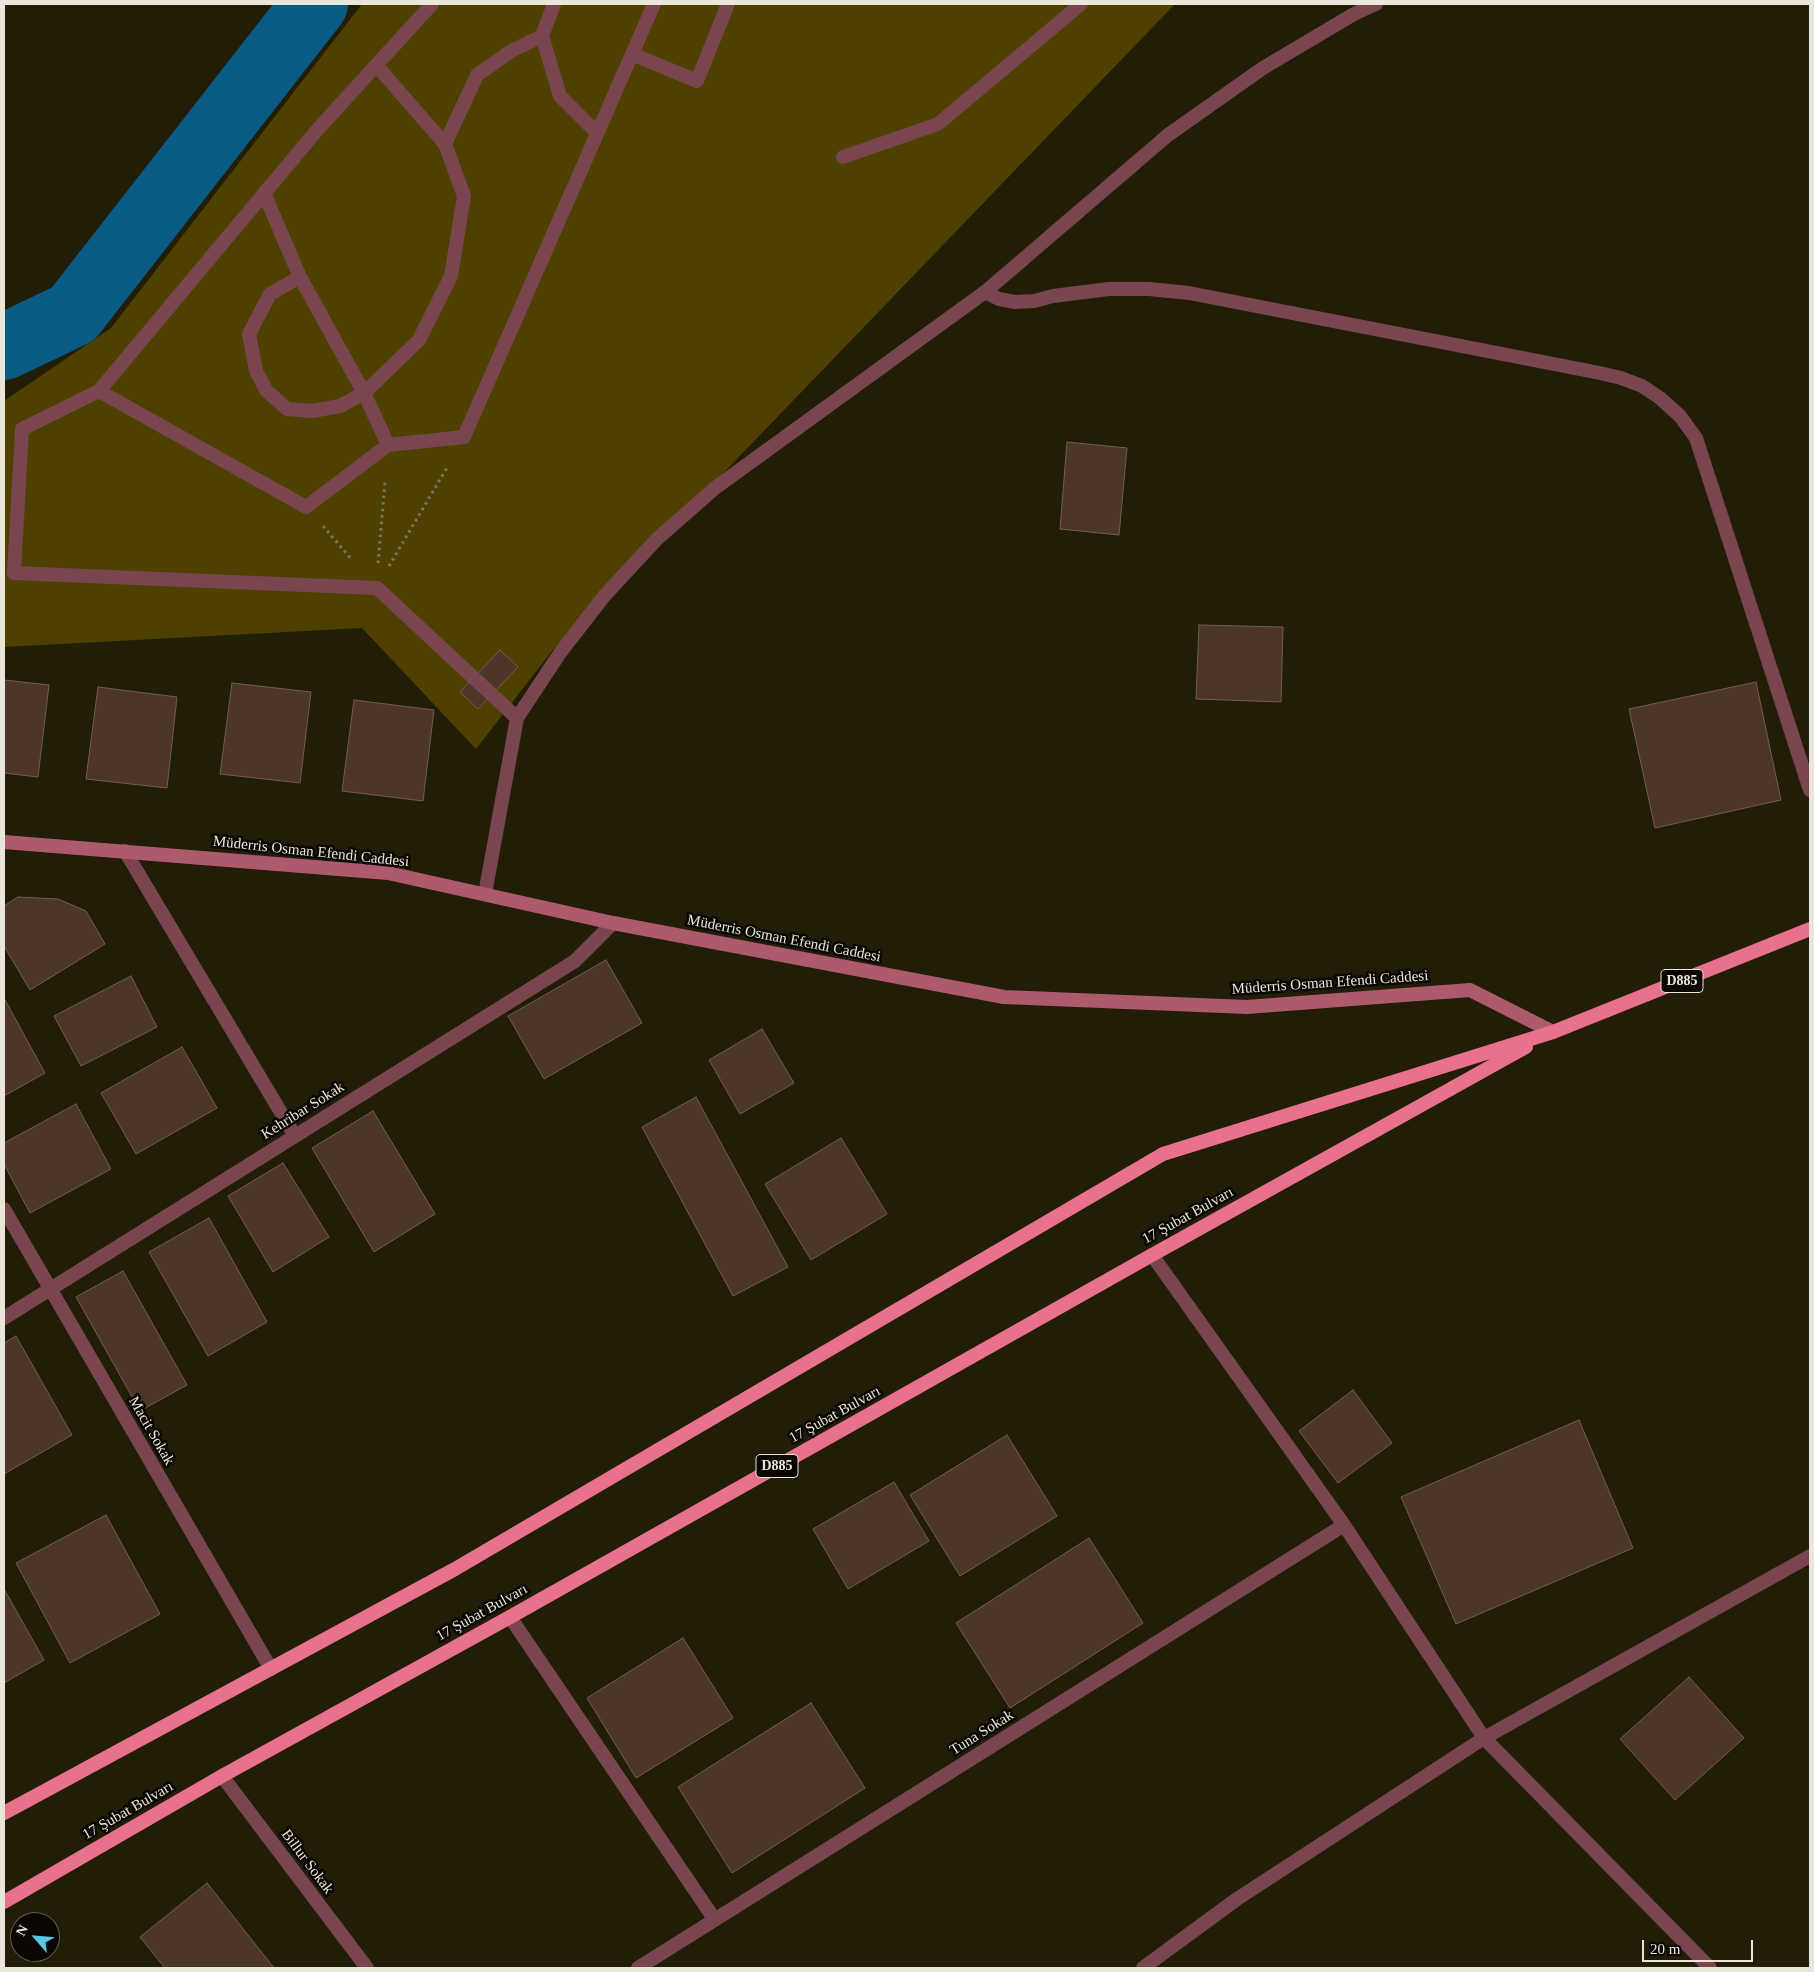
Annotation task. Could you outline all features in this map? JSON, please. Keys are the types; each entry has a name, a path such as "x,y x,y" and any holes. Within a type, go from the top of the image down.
{"highway":[{"name":"17 Şubat Bulvarı","path":"4,1813 455,1569 1163,1154 1553,1032 1810,930"},
{"name":"17 Şubat Bulvarı","path":"4,1902 222,1776 510,1617 1152,1254 1553,1032"}],"main road":[{"name":"Müderris Osman Efendi Caddesi","path":"4,842 388,873 613,923 1004,997 1247,1007 1470,990 1553,1032"}],"street":[{"path":"432,4 318,129 99,391 22,429 14,573 376,588 517,718"},
{"path":"554,4 542,36 560,96 598,133"},
{"path":"99,391 306,507 388,445 464,437 654,4"},
{"path":"632,54 698,81 728,4"},
{"path":"843,157 938,124 1081,4"},
{"path":"484,894 517,718 560,654 605,595 657,539 714,488 985,292 1168,135 1263,68 1354,14 1376,4"},
{"path":"445,144 477,75 511,51 542,36"},
{"path":"300,277 270,294 249,334 256,371 266,390 287,409 312,411 340,406 364,393 419,340 451,276 464,196 445,144 376,65"},
{"path":"264,193 300,277 364,393 388,445"},
{"path":"985,292 1015,302 1034,301 1053,296 1109,289 1150,289 1189,293 1600,373 1642,386 1660,398 1680,416 1696,438 1810,790"},
{"path":"125,852 295,1136"},
{"name":"Kehribar Sokak","path":"4,1318 575,961 613,923"},
{"name":"Macit Sokak","path":"4,1209 270,1669"},
{"path":"1152,1254 1344,1525 1484,1738 1710,1968"},
{"name":"Tuna Sokak","path":"638,1968 1344,1525"},
{"path":"1143,1968 1237,1900 1484,1738 1810,1556"},
{"path":"510,1617 715,1920"},
{"name":"Billur Sokak","path":"222,1776 367,1968"}],"path":[{"path":"376,588 464,437"},
{"path":"376,588 388,445"},
{"path":"306,507 376,588"}],"shaded area":[{"path":"362,4 1175,4 552,651 476,749 362,628 4,647 4,401 111,328"}],"building":[{"path":"1067,442 1127,448 1119,535 1060,529"},
{"path":"1199,625 1283,627 1281,702 1196,699"},
{"path":"500,650 518,667 478,709 460,692"},
{"path":"4,680 49,685 38,777 4,773"},
{"path":"1756,682 1781,800 1655,828 1629,709"},
{"path":"232,683 311,692 300,783 220,774"},
{"path":"98,687 177,697 167,788 86,779"},
{"path":"354,700 434,710 423,801 342,791"},
{"path":"18,897 58,899 86,911 105,944 30,990 4,946 4,906"},
{"path":"606,960 642,1023 544,1079 508,1016"},
{"path":"131,976 157,1027 81,1066 54,1016"},
{"path":"4,998 45,1073 4,1096"},
{"path":"762,1029 794,1083 740,1114 709,1060"},
{"path":"182,1047 217,1108 136,1154 101,1093"},
{"path":"696,1097 788,1267 733,1296 642,1127"},
{"path":"76,1104 111,1169 30,1213 4,1164 4,1143"},
{"path":"373,1111 435,1214 374,1252 312,1148"},
{"path":"841,1138 887,1214 811,1260 765,1184"},
{"path":"283,1163 329,1237 273,1272 228,1196"},
{"path":"209,1218 267,1322 208,1356 149,1252"},
{"path":"123,1271 187,1385 140,1411 76,1297"},
{"path":"16,1336 72,1435 4,1474 4,1343"},
{"path":"1353,1390 1392,1443 1338,1483 1299,1431"},
{"path":"1579,1420 1633,1548 1456,1624 1401,1497"},
{"path":"1007,1435 1057,1516 960,1576 910,1495"},
{"path":"894,1482 929,1541 848,1589 813,1529"},
{"path":"106,1515 160,1614 70,1663 16,1563"},
{"path":"1089,1538 1143,1623 1010,1708 956,1623"},
{"path":"4,1589 44,1660 4,1683"},
{"path":"683,1638 733,1718 636,1778 587,1698"},
{"path":"1689,1677 1744,1738 1675,1800 1620,1739"},
{"path":"811,1703 865,1788 732,1873 678,1787"},
{"path":"207,1883 274,1968 165,1968 140,1937"}],"waterway":[{"path":"4,347 73,314 315,4"}]}
